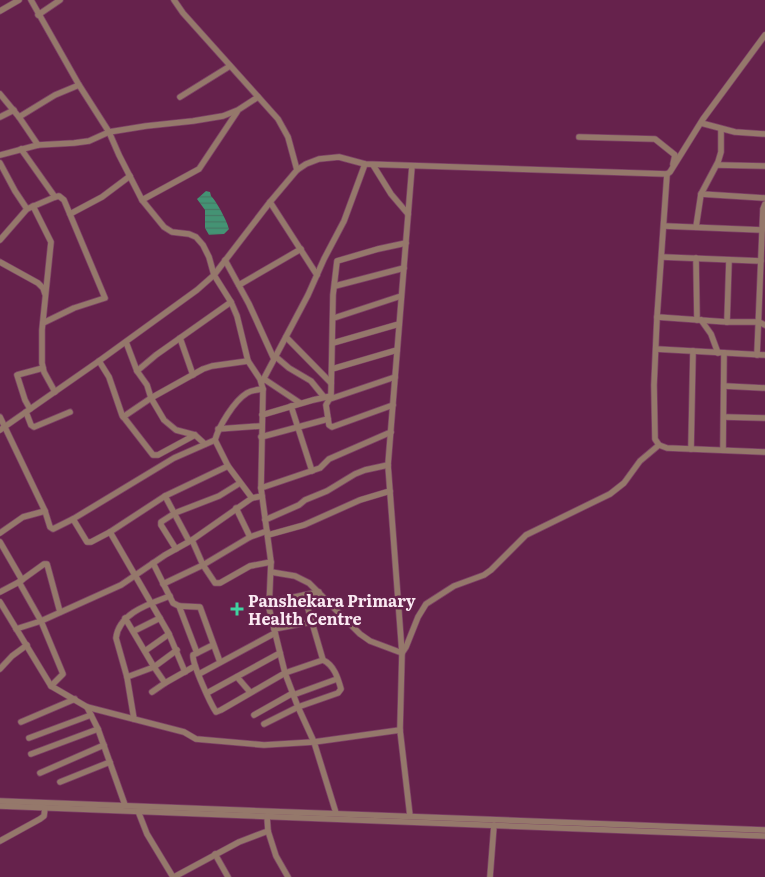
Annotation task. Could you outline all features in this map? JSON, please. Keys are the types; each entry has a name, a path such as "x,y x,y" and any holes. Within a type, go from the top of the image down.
{"street":[{"path":"0,11 19,0"},
{"path":"32,0 38,15 79,85 110,132 142,200 164,227 172,232 189,234 196,237 203,245 210,257 214,275 231,302 237,316 248,361 263,380 300,404"},
{"path":"38,15 60,0"},
{"path":"174,0 183,13 284,128 297,170"},
{"path":"669,172 700,123 765,35"},
{"path":"180,97 230,66"},
{"path":"19,117 55,96 79,85"},
{"path":"0,94 14,110 38,145"},
{"path":"0,155 38,145 74,144 88,141 110,132 223,116 238,110 258,97"},
{"path":"0,117 14,110"},
{"path":"142,200 199,169 238,110"},
{"path":"700,123 721,130 765,134"},
{"path":"696,227 700,194 717,164 721,152 721,130"},
{"path":"579,137 655,139 675,155 669,172 657,317 655,440 667,448 765,452"},
{"path":"21,149 55,197"},
{"path":"2,429 179,304 214,275 270,202 297,170 306,164 319,159 339,157 373,165 669,172"},
{"path":"0,163 14,191 30,207 51,242 43,323 43,368 55,392"},
{"path":"336,813 314,742 285,673 274,631 270,602 271,562 261,488 263,380 344,221 365,164"},
{"path":"717,164 765,166"},
{"path":"373,165 390,194 408,214"},
{"path":"410,816 400,730 402,653 388,465 412,166"},
{"path":"70,214 102,197 130,176"},
{"path":"700,194 765,198"},
{"path":"0,240 30,207 55,197 61,197 105,298 74,308 43,323"},
{"path":"270,202 317,275"},
{"path":"757,355 762,324 761,261 763,209 765,204"},
{"path":"664,226 762,230"},
{"path":"393,405 332,427 329,425 327,403 332,369 334,286 337,261 406,243"},
{"path":"239,285 301,250"},
{"path":"662,257 761,261"},
{"path":"696,258 699,320 711,334 721,353 724,386 723,450"},
{"path":"225,260 275,358 311,381 328,398"},
{"path":"727,322 729,260"},
{"path":"0,262 38,284 43,288 46,296"},
{"path":"334,286 404,268"},
{"path":"334,318 402,296"},
{"path":"137,371 156,355 231,302"},
{"path":"657,317 762,324"},
{"path":"333,343 399,324"},
{"path":"286,337 331,383"},
{"path":"180,338 193,375"},
{"path":"126,342 137,371 147,385 160,415 176,430 195,435 205,444"},
{"path":"656,349 765,356"},
{"path":"332,369 397,350"},
{"path":"691,449 693,351"},
{"path":"99,361 109,377 123,417 153,455 195,435"},
{"path":"123,417 151,398 212,366 248,361"},
{"path":"43,368 17,375 31,426 34,427 70,412"},
{"path":"262,415 328,398 395,377"},
{"path":"724,386 765,388"},
{"path":"252,498 228,466 215,440 218,429 240,399 248,392 263,389"},
{"path":"291,406 312,471"},
{"path":"0,417 2,429 45,512 50,527 53,529 174,458 215,440"},
{"path":"724,417 765,418"},
{"path":"261,437 328,419"},
{"path":"218,429 261,426"},
{"path":"261,488 323,467 329,459 391,432"},
{"path":"402,653 426,604 454,586 484,575 526,535 610,494 624,483 644,457 660,445"},
{"path":"265,520 300,505 305,500 327,491 355,474 388,465"},
{"path":"73,519 88,542 110,532 165,496 228,466"},
{"path":"176,549 160,523 175,513 219,496 240,483"},
{"path":"163,584 203,565 250,537 304,524 360,500 390,491"},
{"path":"165,496 213,582 217,584 250,566 271,562"},
{"path":"16,629 41,621 113,589 190,541 252,498 262,496"},
{"path":"236,508 250,537"},
{"path":"0,532 24,517 45,512"},
{"path":"110,532 134,576 170,634 185,672"},
{"path":"0,542 41,621 63,675 51,686"},
{"path":"153,563 173,603 178,606 200,607 220,662"},
{"path":"0,592 21,581 44,564 47,564 60,612"},
{"path":"271,572 302,578 319,592 360,634 370,641 402,653"},
{"path":"270,602 319,592"},
{"path":"304,595 323,660"},
{"path":"134,719 127,677 116,638 120,624 125,618 152,603 170,596"},
{"path":"0,602 51,686 87,707 184,732 196,738 264,745 314,742 400,730"},
{"path":"178,606 197,653"},
{"path":"125,618 154,668 165,683"},
{"path":"134,631 160,618"},
{"path":"199,674 274,631 311,622"},
{"path":"144,651 170,634"},
{"path":"0,669 12,656 27,645"},
{"path":"213,645 193,656 195,666 215,711 218,712 285,673 323,660 329,663 341,689 338,693 298,707 264,724"},
{"path":"127,677 154,668 177,650"},
{"path":"208,693 280,653"},
{"path":"152,692 195,666"},
{"path":"237,677 250,692"},
{"path":"254,714 293,694 337,679"},
{"path":"21,722 75,699"},
{"path":"87,707 104,745 126,805"},
{"path":"30,738 91,715"},
{"path":"31,754 98,730"},
{"path":"40,773 104,745"},
{"path":"60,782 110,762"},
{"path":"0,801 410,816 494,825 765,836"},
{"path":"0,806 268,816 765,830"},
{"path":"0,841 40,819 44,816 45,808"},
{"path":"138,811 147,834 174,877 214,854 268,831"},
{"path":"268,816 268,831 276,856 288,877"},
{"path":"490,877 494,825"},
{"path":"214,854 228,877"}],"shaded area":[{"path":"206,191 210,192 226,221 229,229 224,234 209,235 205,228 205,210 197,199"}],"place":[{"name":"Panshekara Primary Health Centre","path":"237,609"}]}
